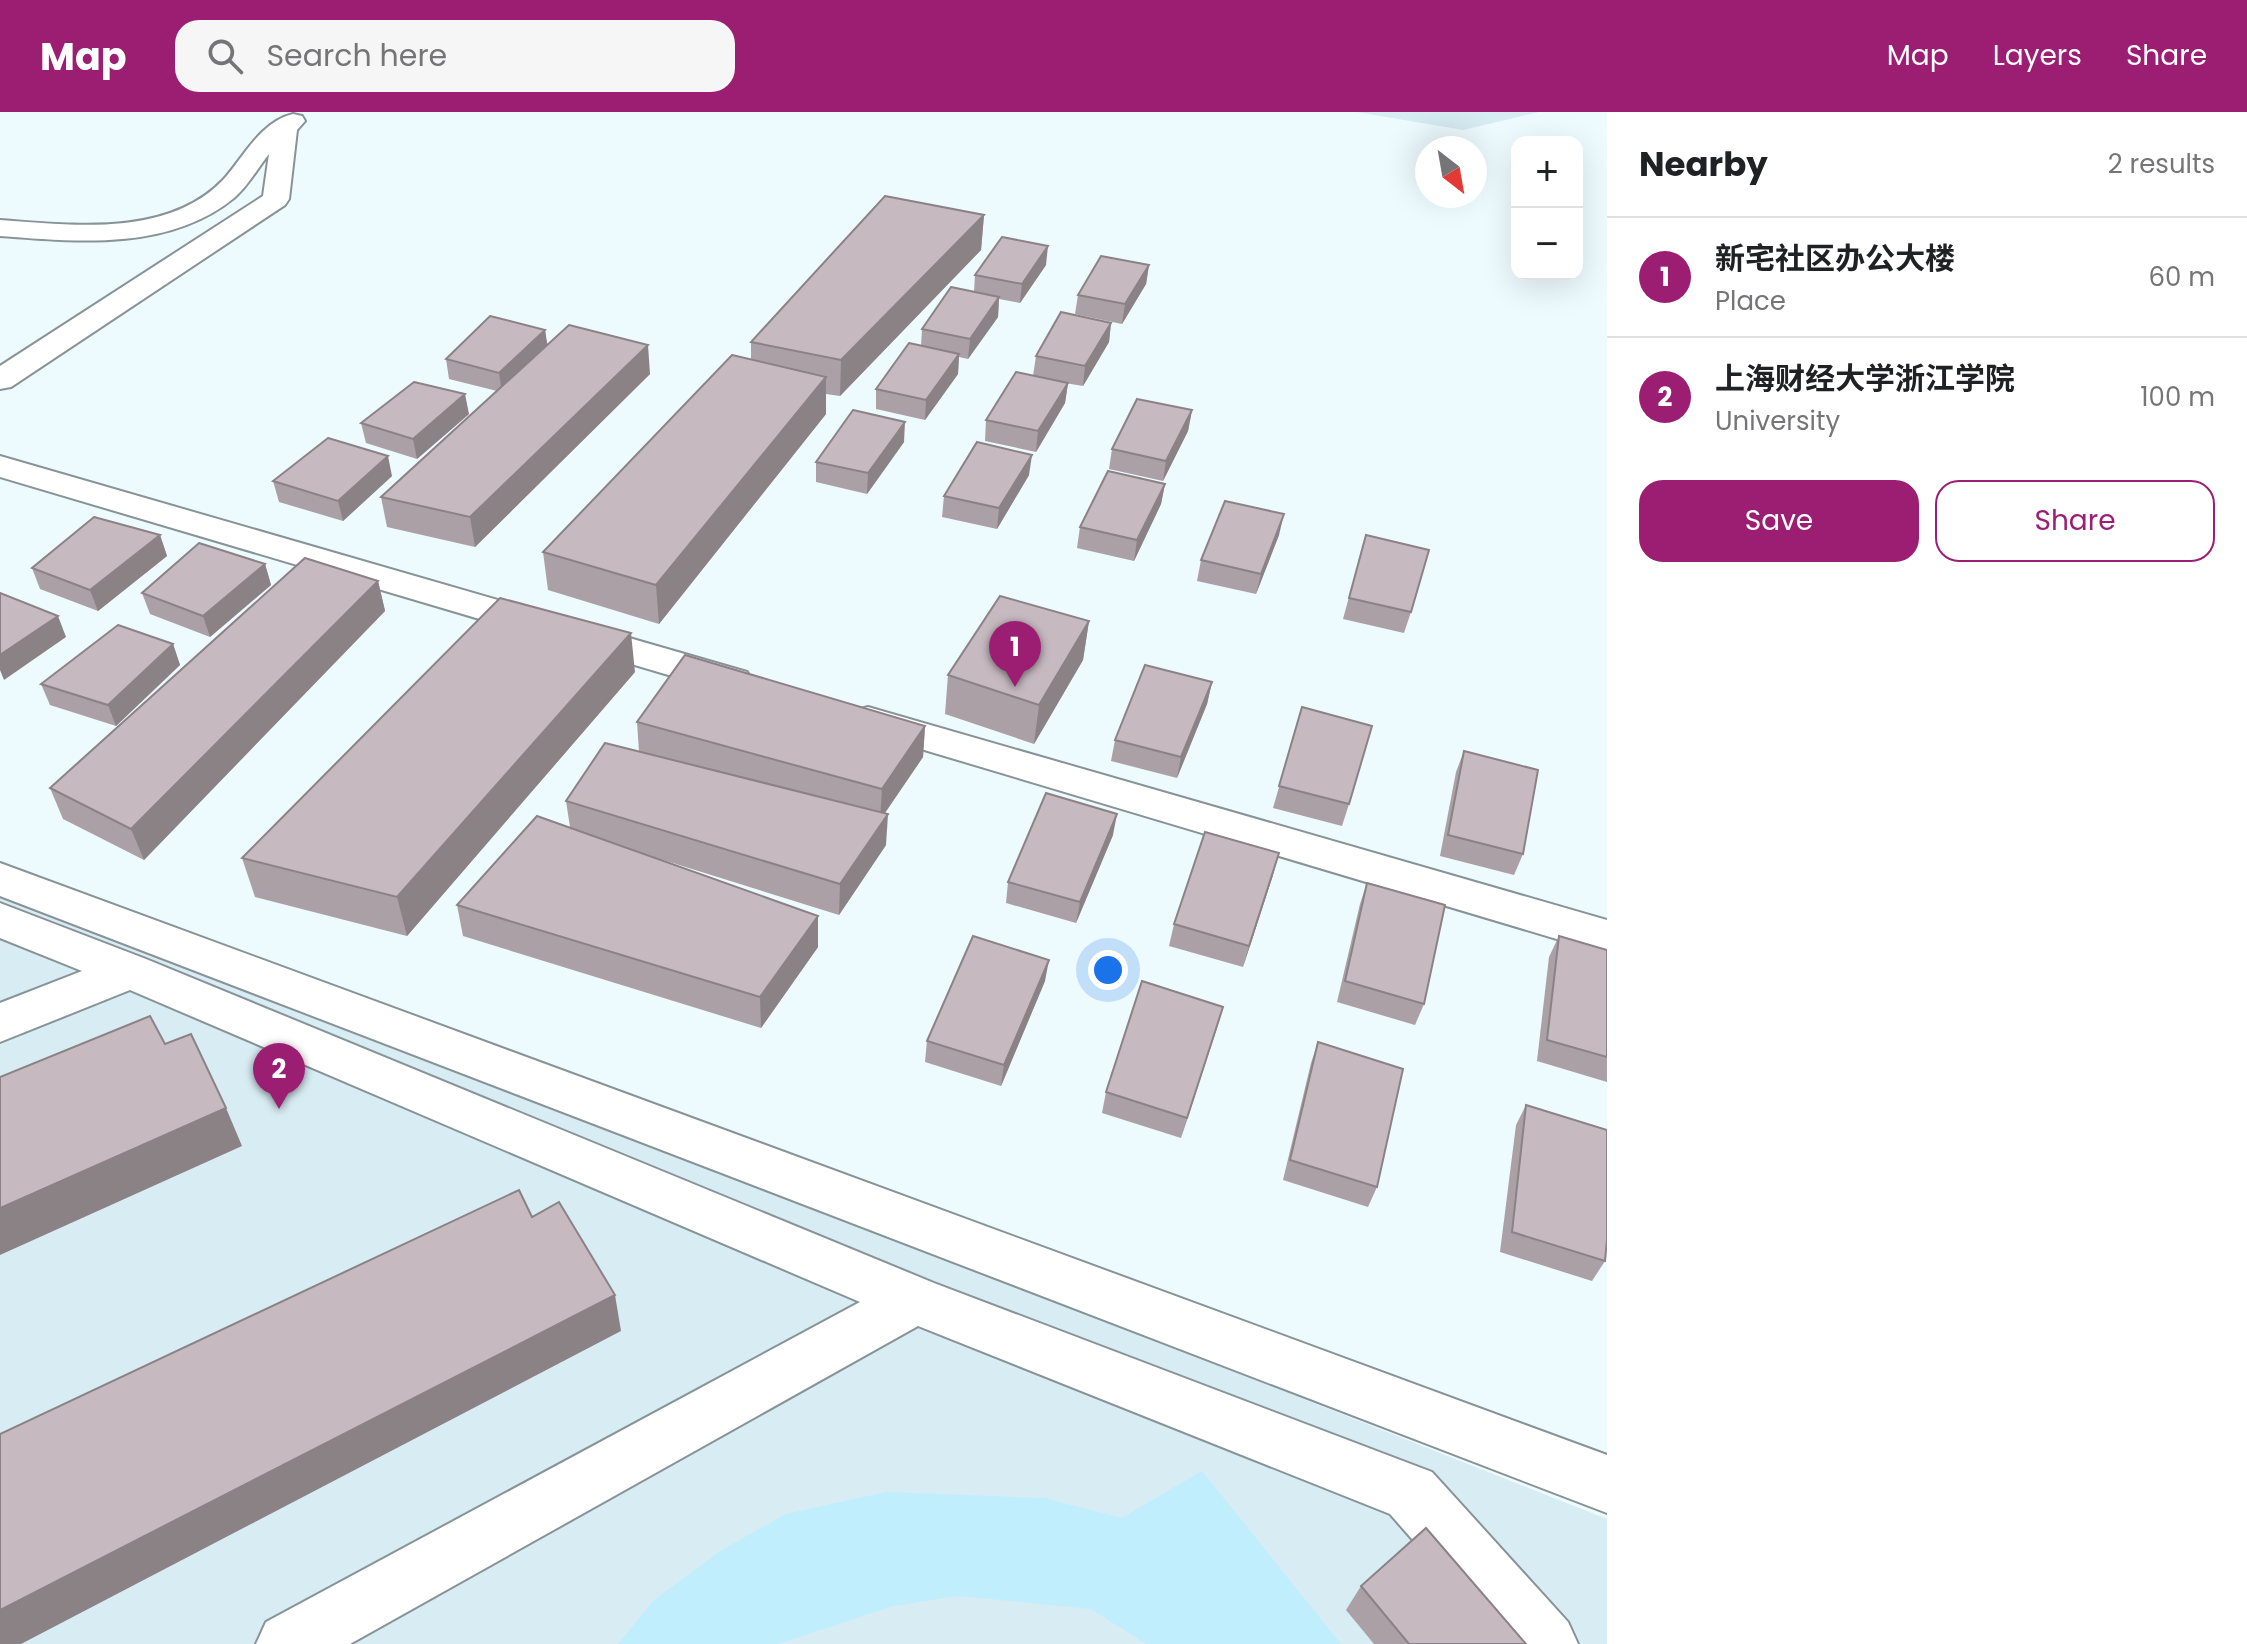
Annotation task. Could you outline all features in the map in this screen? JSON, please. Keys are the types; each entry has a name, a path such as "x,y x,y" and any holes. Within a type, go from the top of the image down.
{"street":[{"path":"0,228 66,232 135,229 183,217 225,192 268,140 295,119"},
{"path":"0,380 276,199 295,119"},
{"path":"0,466 765,690"},
{"path":"826,708 1607,937"},
{"path":"0,879 1607,1484"},
{"path":"0,920 130,971 915,1300 1411,1493 1546,1644"},
{"path":"0,1023 130,971"},
{"path":"288,1644 915,1300"}],"shaded area":[{"path":"1357,112 1539,112 1463,130"},
{"path":"0,894 1114,1324 1607,1519 1607,1644 0,1644"},
{"path":"1202,1471 1341,1644 1146,1644 1091,1609 958,1596 893,1606 778,1644 618,1644 654,1600 720,1551 786,1514 886,1492 1044,1498 1122,1518"}],"building":[{"path":"885,196 984,215 841,360 751,342"},
{"path":"1002,237 1048,246 1022,284 975,275"},
{"path":"1101,256 1149,265 1125,304 1078,295"},
{"path":"951,287 999,297 970,339 922,329"},
{"path":"1061,312 1111,323 1085,366 1036,356"},
{"path":"490,316 545,330 499,373 446,359"},
{"path":"569,325 648,345 470,517 381,497"},
{"path":"909,343 959,354 926,400 876,389"},
{"path":"732,355 826,377 656,585 543,552"},
{"path":"1016,372 1068,383 1038,431 986,420"},
{"path":"414,382 465,394 413,439 361,423"},
{"path":"1137,399 1192,410 1166,461 1112,449"},
{"path":"853,410 905,422 868,473 816,462"},
{"path":"328,438 388,456 338,501 273,481"},
{"path":"977,442 1032,455 999,508 944,496"},
{"path":"1108,471 1165,484 1137,540 1080,527"},
{"path":"1225,501 1284,514 1261,574 1201,560"},
{"path":"94,517 160,535 90,590 32,568"},
{"path":"1366,535 1429,550 1411,612 1349,598"},
{"path":"199,543 265,564 203,616 142,593"},
{"path":"305,558 378,581 131,829 50,788"},
{"path":"0,593 58,616 0,655"},
{"path":"1000,596 1089,621 1039,705 948,675"},
{"path":"500,598 631,633 397,897 242,858"},
{"path":"118,625 173,644 108,705 41,684"},
{"path":"685,655 925,726 882,789 637,722"},
{"path":"1145,665 1212,682 1181,757 1115,740"},
{"path":"1302,707 1372,726 1349,804 1279,786"},
{"path":"605,743 888,814 840,884 566,801"},
{"path":"1464,751 1538,770 1523,854 1448,835"},
{"path":"1046,793 1117,814 1080,902 1008,882"},
{"path":"537,816 818,916 760,997 457,905"},
{"path":"1205,832 1279,853 1249,946 1174,924"},
{"path":"1367,883 1445,905 1424,1004 1345,981"},
{"path":"973,936 1049,960 1004,1065 927,1041"},
{"path":"1559,936 1607,950 1607,1057 1547,1040"},
{"path":"1142,981 1223,1007 1187,1118 1106,1092"},
{"path":"150,1016 165,1044 191,1034 226,1108 0,1208 0,1077"},
{"path":"1318,1042 1403,1069 1377,1187 1290,1160"},
{"path":"1526,1105 1607,1130 1605,1261 1512,1232"},
{"path":"519,1190 532,1217 559,1202 615,1295 0,1610 0,1434"},
{"path":"1426,1528 1526,1644 1409,1644 1361,1586"}],"place":[{"name":"新宅社区办公大楼","path":"1015,687"},
{"name":"上海财经大学浙江学院","path":"279,1109"}]}
